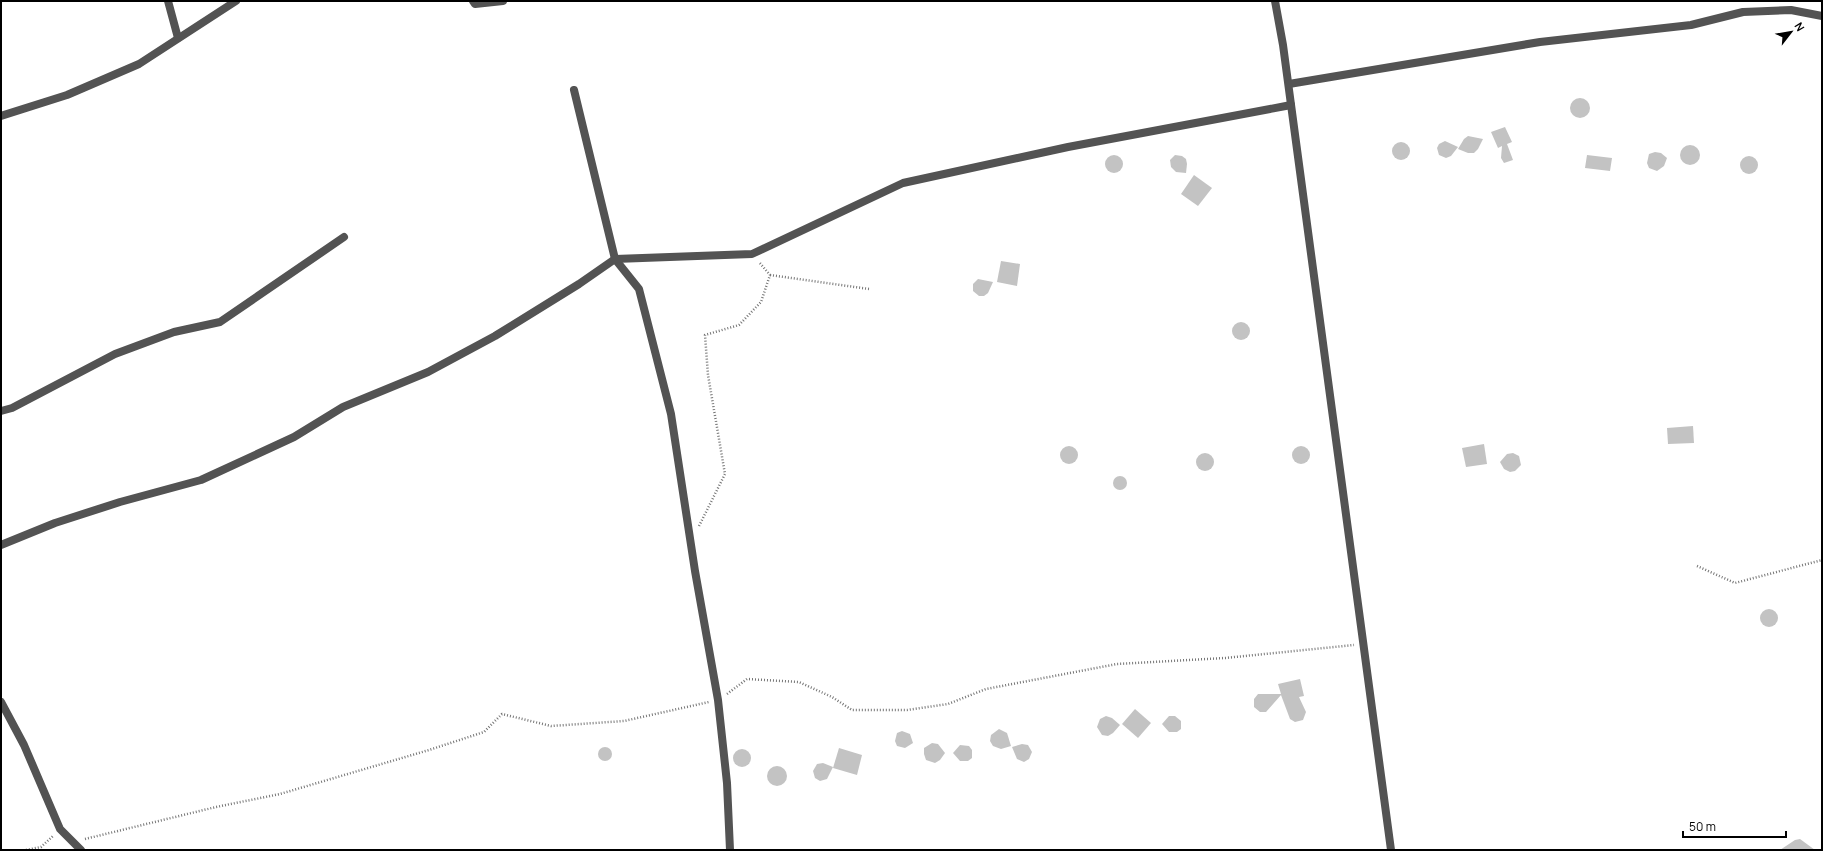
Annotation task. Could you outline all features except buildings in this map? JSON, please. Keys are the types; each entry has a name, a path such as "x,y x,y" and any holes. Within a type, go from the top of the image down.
{"street":[{"path":"168,1 178,38"},
{"path":"1,116 67,95 138,64 236,1"},
{"path":"473,1 475,4 503,1"},
{"path":"1275,1 1289,84 1391,850"},
{"path":"1289,84 1540,42 1691,25 1743,12 1791,10 1822,16"},
{"path":"574,90 615,259 639,289 671,414 691,544 718,700 727,783 730,850"},
{"path":"1,545 55,523 112,504 201,480 294,437 343,407 428,372 495,336 579,284 615,259 752,254 903,183 1068,147 1291,105"},
{"path":"1,411 12,408 115,354 174,332 220,322 344,237"},
{"path":"1,702 24,746 60,829 81,850"}],"path":[{"path":"752,254 770,275 869,289"},
{"path":"691,544 725,474 708,375 705,335 739,325 761,302 770,275"},
{"path":"1697,566 1735,583 1822,560"},
{"path":"73,842 216,807 280,794 429,750 484,732 502,714 551,726 624,721 718,700 747,680 799,682 832,697 852,710 907,710 948,704 986,689 1117,664 1225,658 1363,644"},
{"path":"26,850 41,847 60,829"}]}
